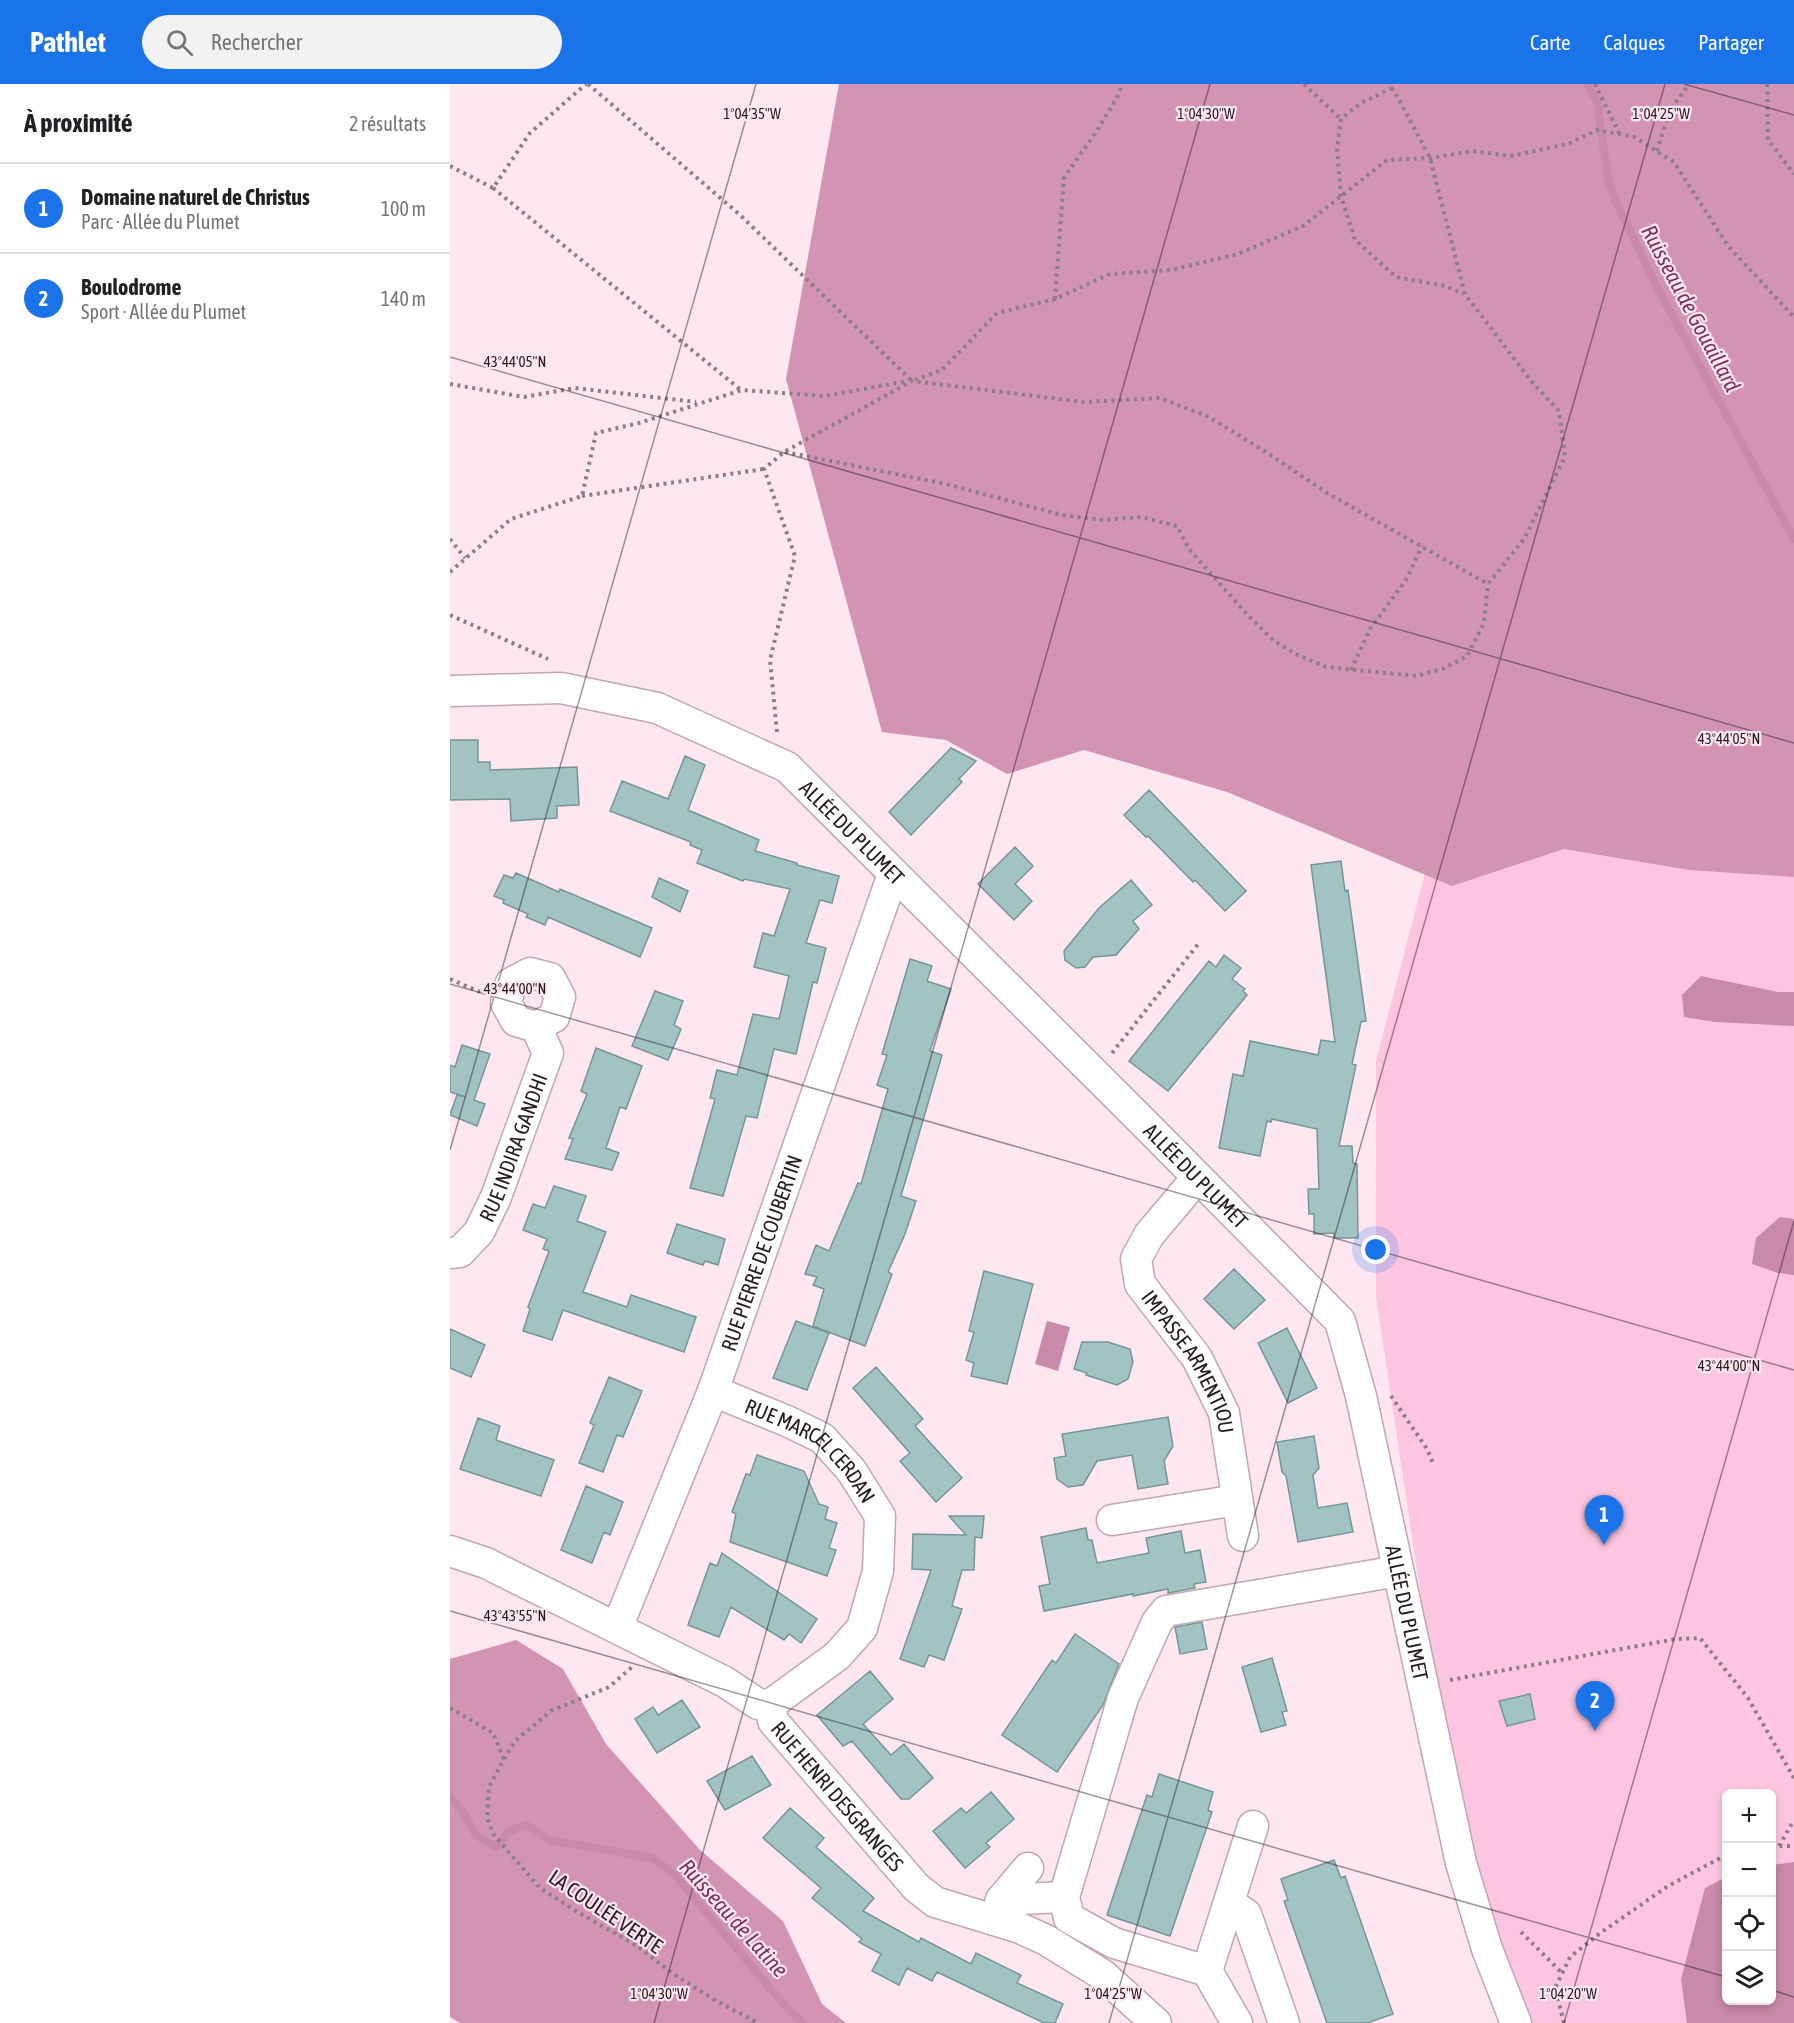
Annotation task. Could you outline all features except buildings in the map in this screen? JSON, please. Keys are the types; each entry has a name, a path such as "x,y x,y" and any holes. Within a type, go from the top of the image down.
{"street":[{"name":"ALLÉE DU PLUMET","path":"450,691 561,688 657,708 786,767 1340,1321 1361,1396 1461,1863 1487,1949 1516,2023"},
{"name":"RUE PIERRE DE COUBERTIN","path":"617,1628 713,1391 893,874"},
{"name":"RUE INDIRA GANDHI","path":"450,1252 460,1251 479,1232 496,1197 548,1053 536,1027"},
{"name":"IMPASSE ARMENTIOU","path":"1197,1178 1149,1235 1136,1259 1140,1284 1197,1358 1224,1413 1243,1536"},
{"name":"RUE MARCEL CERDAN","path":"713,1391 822,1438 851,1470 880,1516 878,1571 862,1628 837,1656 770,1705"},
{"path":"1112,1521 1237,1500"},
{"name":"RUE HENRI DESGRANGES","path":"450,1551 486,1563 725,1682 758,1704 770,1705 773,1721 916,1887 935,1902 998,1910 1020,1928 1046,1940 1103,1975 1156,2023"},
{"path":"1236,2023 1207,1971 1114,1943 1069,1918 1064,1897 1123,1698 1157,1622 1166,1611 1398,1571"},
{"path":"1207,1971 1253,1826"},
{"path":"998,1910 1028,1868"},
{"path":"998,1910 1064,1897"},
{"path":"1229,1903 1246,1914 1284,2023"}],"path":[{"path":"493,188 530,133 587,84 739,214 912,381"},
{"path":"1054,299 1064,178 1098,129 1118,96 1122,84"},
{"path":"1304,84 1341,119"},
{"path":"1595,84 1619,134"},
{"path":"1657,151 1669,112 1689,84"},
{"path":"1767,84 1768,140 1794,174"},
{"path":"784,452 946,484 1062,515 1103,520 1141,517 1177,526 1189,549 1274,641 1326,667 1417,676 1445,668 1467,656 1484,623 1488,584 1524,539 1565,457 1559,411 1531,381 1465,294 1430,158 1390,86 1361,103 1341,119 1337,149 1341,196 1355,240 1396,277 1445,286 1465,294"},
{"path":"450,572 512,519 582,496 764,469 784,452 912,381 942,370 997,313 1054,299 1110,274 1171,270 1238,254 1303,226 1387,160 1430,158 1473,151 1511,156 1568,144 1597,130 1634,136 1674,162 1728,246 1794,317"},
{"path":"450,166 493,188 742,390"},
{"path":"582,496 596,433 639,423 742,390 824,396 912,381 1084,402 1161,398 1209,417 1327,493 1488,584"},
{"path":"450,384 524,397 575,388 699,402"},
{"path":"764,469 795,555 770,660 780,764"},
{"path":"450,539 465,558"},
{"path":"1351,670 1370,629 1406,580 1422,546"},
{"path":"1109,1056 1199,943"},
{"path":"1423,1685 1676,1639 1700,1638 1748,1698 1794,1778"},
{"name":"LA COULÉE VERTE","path":"655,1647 609,1687 551,1711 515,1741 489,1787 487,1818 494,1835 540,1888 637,1946 672,1973 713,1999 758,2023"},
{"path":"450,1708 493,1733 504,1759"},
{"path":"1794,1820 1779,1846 1794,1846"},
{"path":"1564,2023 1555,1988 1570,1957 1599,1934 1668,1887 1722,1857"},
{"path":"1521,1932 1562,1973"}],"shaded area":[{"path":"839,84 1794,84 1794,877 1689,870 1564,849 1452,886 1227,792 1084,750 1007,774 946,740 882,732 786,379"},
{"path":"1444,801 1794,839 1794,2023 1520,2023 1461,1863 1376,1297 1376,1061"},
{"path":"1701,976 1778,992 1794,992 1794,1026 1715,1022 1684,1017 1682,995"},
{"path":"1780,1217 1794,1219 1794,1275 1778,1273 1752,1264 1756,1238"},
{"path":"1047,1321 1070,1327 1058,1371 1035,1364"},
{"path":"516,1640 563,1669 606,1744 700,1850 783,1921 822,2004 846,2023 460,2023 450,2017 450,1659"},
{"path":"1794,1862 1794,2023 1687,2023 1681,1979 1705,1888 1722,1879 1722,2005 1776,2005 1776,1864"}],"waterway":[{"name":"Ruisseau de Gouaillard","path":"1587,84 1597,101 1608,179 1615,200 1658,289 1794,539"},
{"name":"Ruisseau de Latine","path":"450,1796 476,1835 496,1847 509,1831 527,1825 548,1840 652,1858 673,1873 787,2008 803,2023"}],"place":[{"name":"Domaine naturel de Christus","path":"1604,1545"},
{"name":"Boulodrome","path":"1595,1731"}]}
